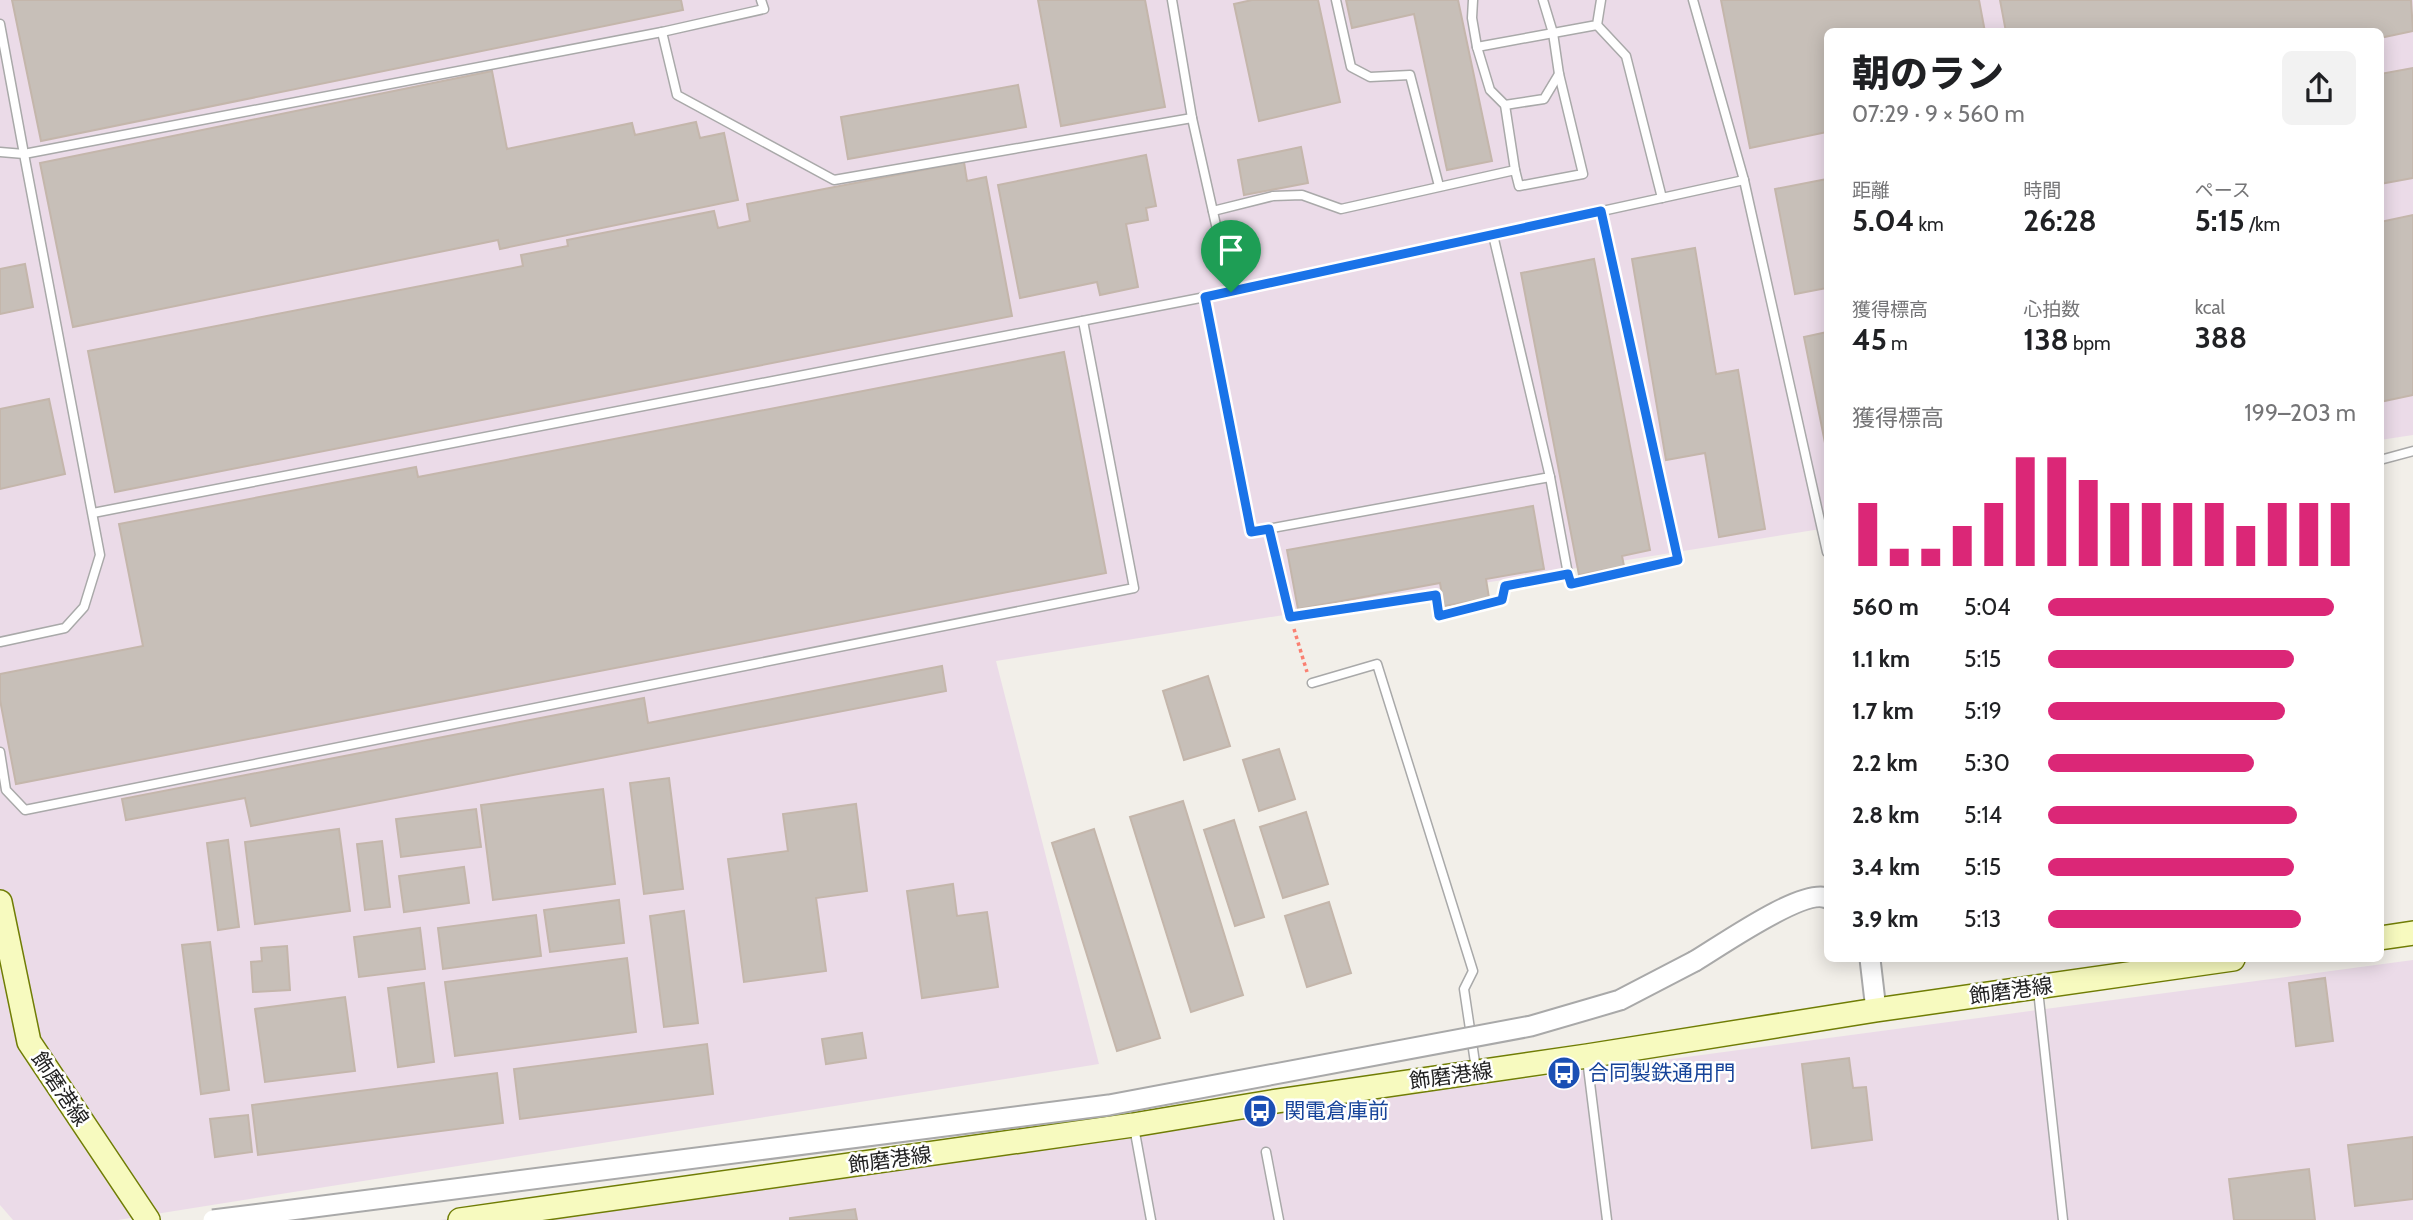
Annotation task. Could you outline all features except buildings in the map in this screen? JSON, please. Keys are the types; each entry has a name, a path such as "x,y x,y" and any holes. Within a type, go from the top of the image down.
{"main road":[{"name":"飾磨港線","path":"0,902 29,1042 148,1220"},
{"path":"2384,937 2413,933"},
{"name":"飾磨港線","path":"460,1220 1133,1125 1876,1010 2212,962"}],"street":[{"path":"214,1220 1109,1105 1531,1026 1620,1000 1695,961 1777,911 1800,900 1820,895 1824,897"},
{"path":"1870,962 1876,1010"}],"lane":[{"path":"0,152 24,154 662,32 764,9 761,0"},
{"path":"1172,0 1192,118 1231,292"},
{"path":"1336,0 1351,67 1370,77 1410,75 1439,186"},
{"path":"1473,0 1472,18 1477,47 1490,90 1505,105 1519,186 1583,174 1559,74 1553,33 1543,0"},
{"path":"1597,25 1601,0"},
{"path":"1693,0 1744,180 1824,539"},
{"path":"0,24 100,555 84,607 65,628 0,642"},
{"path":"1477,47 1597,25"},
{"path":"1597,25 1626,56 1662,198"},
{"path":"662,32 677,95 834,180 1192,118"},
{"path":"1505,105 1544,99 1559,74"},
{"path":"1213,211 1273,197 1302,195 1342,209 1515,170"},
{"path":"93,513 1231,292 1744,180"},
{"path":"1493,235 1550,477 1571,584 1678,560 1601,211"},
{"path":"1205,297 1251,532 1550,477"},
{"path":"0,752 6,790 25,810 1134,588 1083,321"},
{"path":"2384,459 2413,451"},
{"path":"1269,529 1290,617 1436,595 1439,616 1502,600 1505,586 1568,574"},
{"path":"1310,679 1377,664 1473,971 1464,989 1476,1072"},
{"path":"2038,987 2063,1220"},
{"path":"1587,1056 1607,1220"},
{"path":"1133,1125 1151,1220"},
{"path":"1266,1152 1279,1220"}],"path":[{"path":"1290,617 1310,679"}],"shaded area":[{"path":"0,0 2413,0 2413,435 2384,439 2384,28 1824,28 1824,528 996,661 1099,1064 118,1220 13,1220 0,1205"},
{"path":"2413,960 2413,1220 440,1220 1207,1121"}],"place":[{"name":"合同製鉄通用門","path":"1564,1073"},
{"name":"関電倉庫前","path":"1260,1111"}],"route":[{"path":"1601,211 1678,560 1571,584 1568,574 1505,586 1502,600 1439,616 1436,595 1290,617 1269,529 1251,532 1205,297 1231,292 1601,211"}]}
